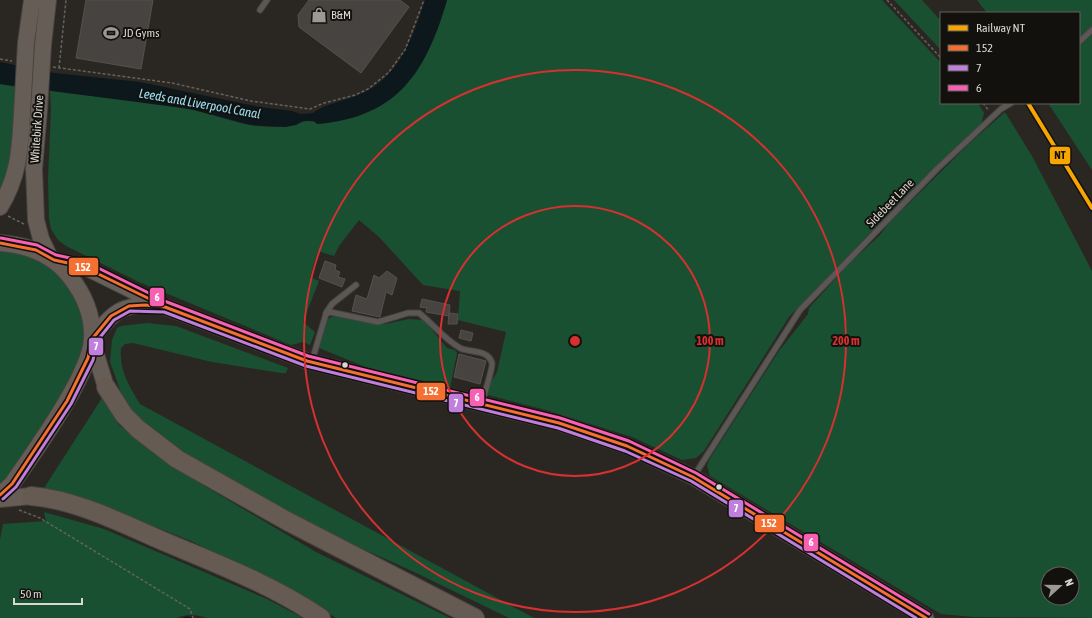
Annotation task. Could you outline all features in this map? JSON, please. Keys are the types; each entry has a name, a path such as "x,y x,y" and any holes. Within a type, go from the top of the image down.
{"highway":[{"name":"Whitebirk Drive","path":"0,207 12,185 17,167 26,43 32,0"},
{"name":"Whitebirk Drive","path":"48,0 43,45 34,169 36,220 41,239 52,258"},
{"path":"0,243 20,246 52,258 69,275 83,296 92,324 92,341 106,387 124,415 138,429 177,459 287,521 475,618"},
{"path":"0,495 12,484 67,401 81,375 92,341"},
{"path":"6,503 31,496 59,500 72,504 140,531 270,588 322,618"}],"main road":[{"path":"52,258 82,266 165,307 312,362 559,423 612,441 693,477 926,618"},
{"path":"92,341 111,316 123,308 141,305 165,307"}],"lane":[{"path":"260,10 267,0"},
{"path":"1080,41 1092,30"},
{"name":"Sidebeet Lane","path":"693,477 800,310 937,169 992,117 1009,104"},
{"path":"312,362 326,314 332,304 356,284"},
{"path":"326,314 330,312 341,313 378,322 408,313 419,313 442,335 460,348 485,354 490,359 492,368 482,405"}],"path":[{"path":"66,0 60,68 172,83 251,101 310,109 324,103 355,95 368,89 388,73 405,50 424,0"},
{"path":"887,0 940,57"},
{"path":"984,104 992,117"},
{"path":"6,503 40,518 190,609 193,618"}],"green space":[{"path":"447,0 882,0 940,62 940,104 979,104 984,113 981,125 897,205 789,317 704,451 696,458 682,460 632,437 546,410 488,395 490,384 497,372 506,332 458,320 460,291 423,285 379,237 359,220 339,246 334,256 318,251 310,277 319,281 303,322 315,332 310,345 303,342 291,345 139,282 66,246 58,240 51,229 49,219 48,177 51,110 50,91 137,101 188,109 247,125 287,127 305,121 318,124 346,120 369,112 388,101 405,86 418,69 439,26"},
{"path":"894,0 922,0 940,20 940,49"},
{"path":"977,0 1092,0 1092,27 1080,38 1080,12 986,12"},
{"path":"1092,35 1092,170 1049,104 1080,104 1080,45"},
{"path":"0,84 17,87 16,150 0,197"},
{"path":"1005,112 1032,156 1092,271 1092,618 973,617 941,614 710,476 707,466 709,460 779,351 808,314 809,308 849,264 879,236 890,222 970,143"},
{"path":"0,243 49,256 83,296 88,358 0,495"},
{"path":"333,316 385,324 409,319 424,320 447,348 455,350 457,353 450,388 373,370 319,348 328,319"},
{"path":"147,323 176,326 288,368 286,373 281,373 212,362 133,343 125,344 121,348 123,371 140,404 534,618 509,618 410,570 296,519 226,479 171,444 134,413 123,398 110,362 112,340 117,328 121,326"},
{"path":"102,398 119,425 149,449 201,484 316,552 450,618 336,618 310,601 191,541 95,503 44,488"},
{"path":"44,512 104,529 267,599 303,618 207,618 191,615 176,618 0,618 0,540 3,524 46,521"}],"water":[{"name":"Leeds and Liverpool Canal","path":"425,0 447,0 439,26 418,69 404,86 388,101 369,112 345,120 317,124 314,121 303,121 296,125 285,127 251,125 190,109 0,84 0,62 55,73 140,82 301,114 313,113 327,105 356,96 383,80 393,69 409,44"}],"building":[{"path":"86,0 153,0 141,69 76,58"},
{"path":"309,0 400,0 409,7 361,73 299,27 298,15"},
{"path":"325,261 336,265 335,270 340,272 338,277 345,279 342,287 319,278"},
{"path":"387,271 397,278 392,295 386,292 380,317 352,311 356,295 367,299 374,275 379,278"},
{"path":"422,299 450,305 449,316 426,312 427,308 420,307"},
{"path":"449,313 458,314 457,324 448,324"},
{"path":"461,330 473,333 471,341 459,338"},
{"path":"459,354 486,361 480,384 454,377"}],"waterway":[{"path":"185,618 191,618"}],"rail line":[{"name":"NT","path":"1029,104 1092,208"}],"transit line":[{"name":"6","path":"1,238 37,245 56,255 84,261 167,302 308,356 560,418 629,441 696,473 929,614"},
{"name":"152","path":"0,243 36,250 54,260 82,266 162,305"},
{"name":"152","path":"0,495 12,484 67,401 88,358 92,339 111,316 129,306 145,305 165,307 307,361 559,423 627,446 693,477 926,618"},
{"name":"7","path":"3,499 16,487 71,404 93,360 97,341 114,320 130,311 164,312 306,366 558,428 625,451 691,481 916,618"}],"place":[{"name":"B&M","path":"319,15"},
{"name":"JD Gyms","path":"111,33"}]}
